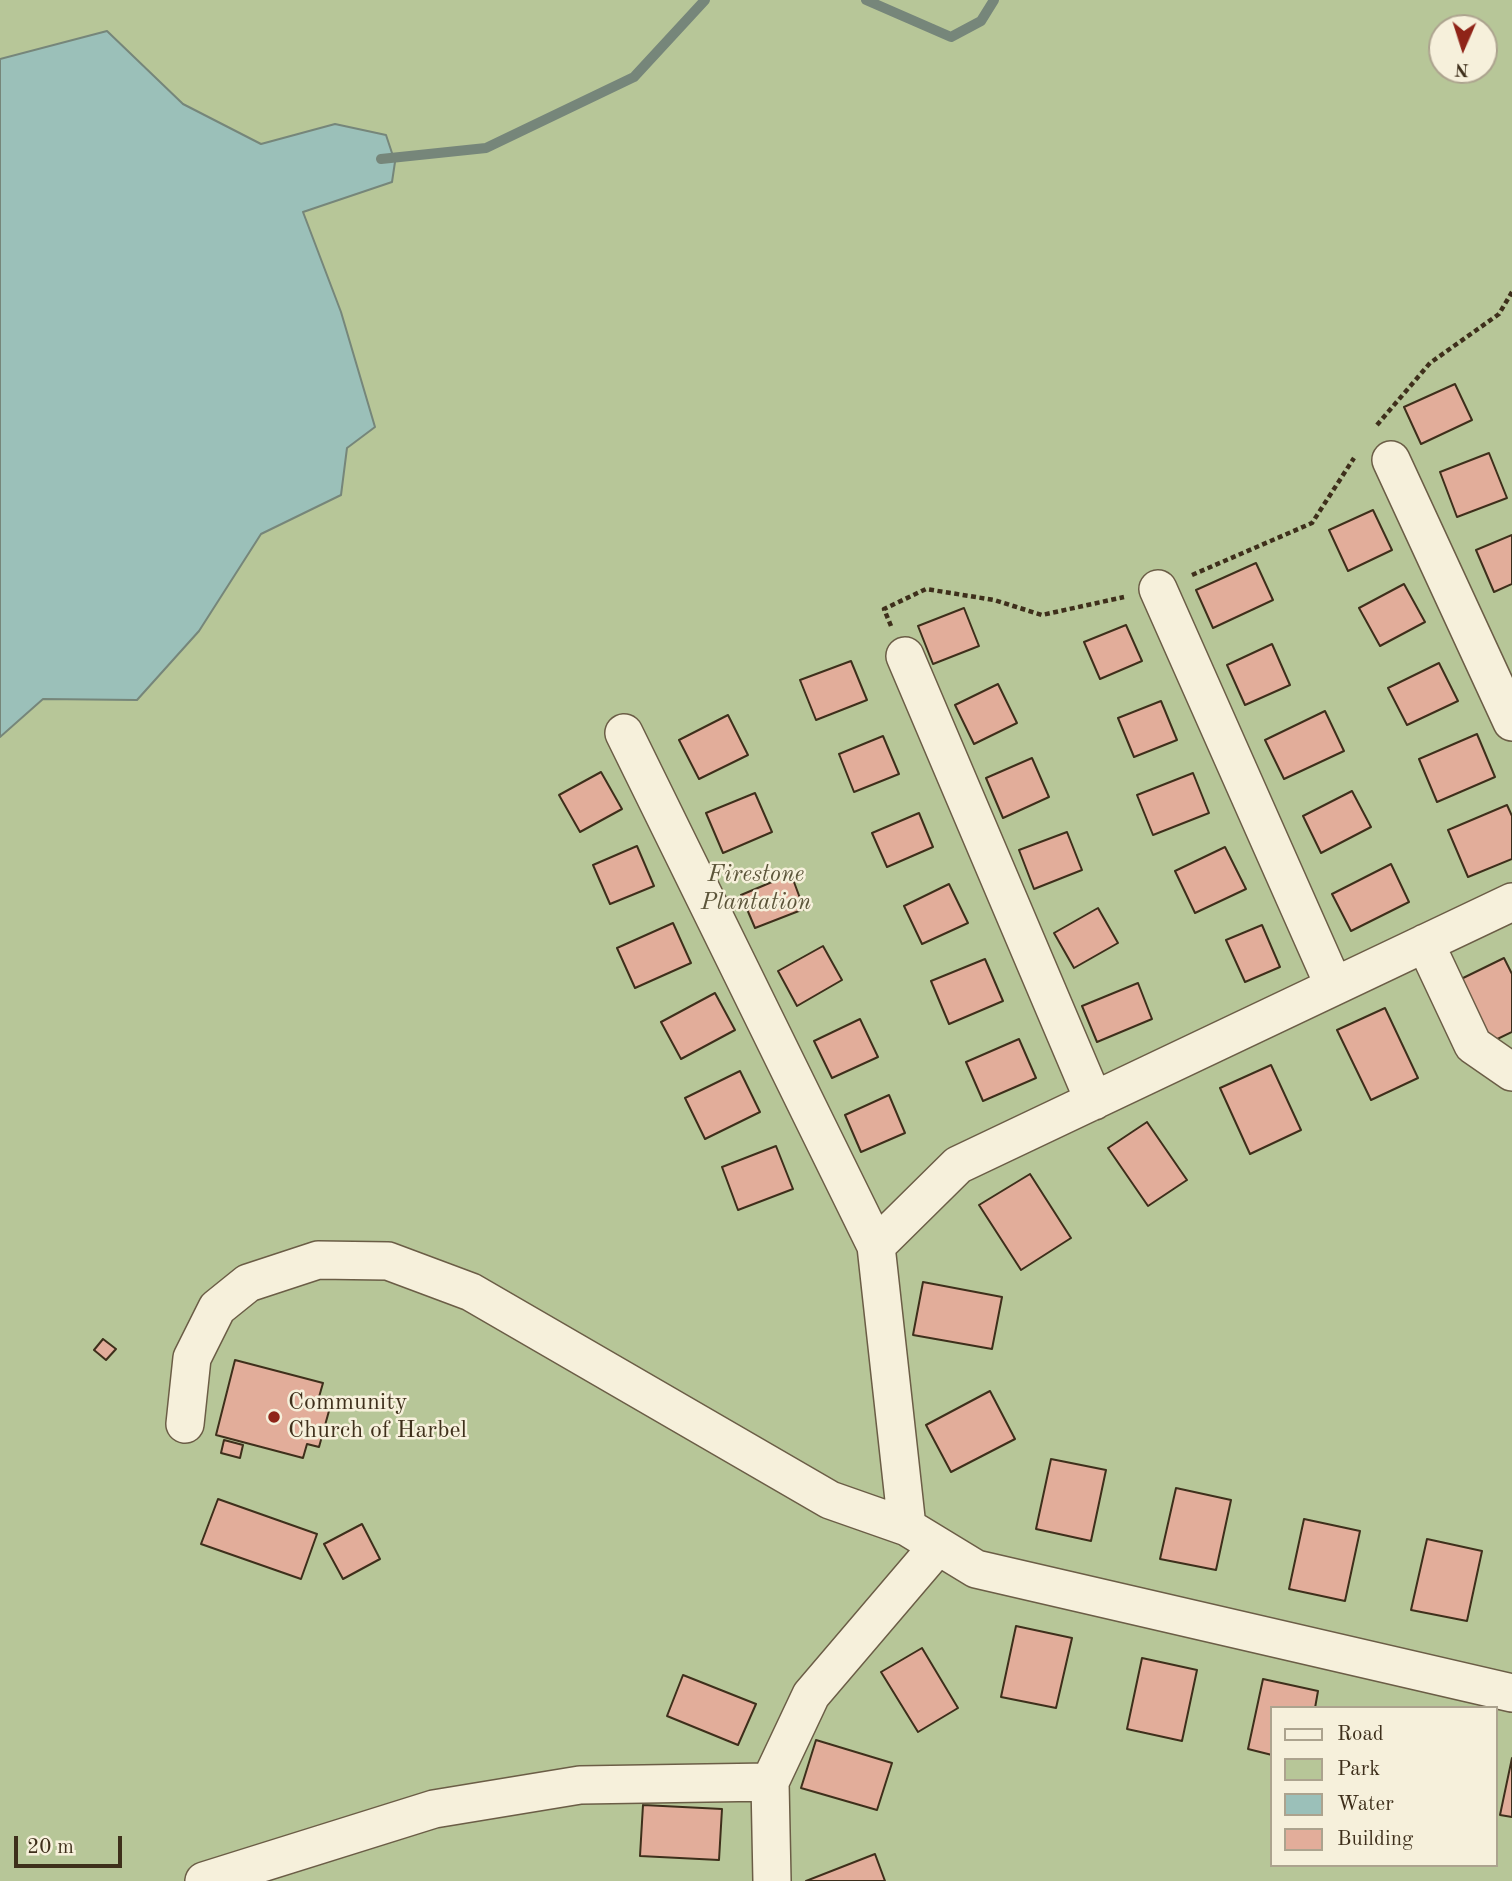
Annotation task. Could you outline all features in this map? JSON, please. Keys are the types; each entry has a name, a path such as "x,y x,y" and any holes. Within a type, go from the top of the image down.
{"street":[{"path":"1374,448 1512,722"},
{"path":"1158,589 1334,986"},
{"path":"905,656 1094,1101"},
{"path":"624,733 876,1246 907,1527"},
{"path":"876,1246 958,1165 1512,902"},
{"path":"1425,943 1473,1045 1512,1072"},
{"path":"185,1424 192,1358 217,1308 248,1283 318,1260 388,1261 471,1292 830,1500 907,1527 976,1569 1512,1693"},
{"path":"772,1881 769,1782 811,1695 938,1546"},
{"path":"204,1881 434,1809 580,1785 769,1782"}],"path":[{"path":"905,656 884,609 926,589 994,600 1042,615 1158,589 1312,523 1374,448 1430,363 1499,314 1512,292"}],"green space":[{"name":"Firestone Plantation","path":"0,0 1512,0 1512,1881 0,1881"}],"water":[{"path":"107,31 183,104 261,144 335,124 386,135 395,162 392,182 303,212 341,312 375,427 347,448 341,495 261,534 199,631 137,700 43,699 0,737 0,59"}],"building":[{"path":"1455,384 1472,420 1421,444 1404,407"},
{"path":"1489,453 1507,498 1457,517 1440,472"},
{"path":"1373,510 1392,550 1348,571 1329,530"},
{"path":"1512,535 1512,584 1494,592 1476,550"},
{"path":"1256,563 1273,600 1213,628 1196,590"},
{"path":"1404,584 1425,622 1380,646 1359,608"},
{"path":"964,608 979,646 933,664 918,626"},
{"path":"1126,625 1142,661 1100,679 1084,642"},
{"path":"1272,644 1290,685 1245,705 1227,665"},
{"path":"851,661 867,700 816,720 800,680"},
{"path":"1439,663 1458,701 1407,725 1388,688"},
{"path":"998,684 1017,723 974,744 955,705"},
{"path":"1161,701 1177,740 1134,757 1118,718"},
{"path":"1325,711 1344,751 1284,779 1265,740"},
{"path":"728,715 748,755 699,779 679,740"},
{"path":"1477,734 1495,777 1437,802 1419,759"},
{"path":"883,736 899,774 854,792 839,754"},
{"path":"1032,758 1049,797 1003,818 986,778"},
{"path":"601,772 622,809 580,832 559,795"},
{"path":"1193,773 1209,813 1153,835 1137,795"},
{"path":"1352,791 1371,827 1321,853 1303,816"},
{"path":"755,793 772,832 723,853 706,813"},
{"path":"1507,805 1512,816 1512,859 1468,877 1448,830"},
{"path":"919,813 933,847 887,867 872,833"},
{"path":"1067,832 1082,870 1034,889 1019,850"},
{"path":"637,846 654,886 610,904 593,865"},
{"path":"1225,847 1246,889 1195,913 1175,871"},
{"path":"1391,864 1409,902 1351,931 1332,894"},
{"path":"791,874 804,909 755,928 741,895"},
{"path":"949,884 968,923 922,944 904,906"},
{"path":"1098,908 1118,943 1074,968 1054,933"},
{"path":"673,923 691,963 635,988 617,948"},
{"path":"1262,925 1280,967 1245,982 1226,940"},
{"path":"823,946 842,980 797,1006 778,971"},
{"path":"1504,958 1512,974 1512,1032 1489,1043 1459,980"},
{"path":"985,959 1003,1001 949,1024 931,981"},
{"path":"1138,983 1152,1019 1097,1042 1082,1006"},
{"path":"715,993 735,1030 681,1059 661,1022"},
{"path":"1385,1008 1418,1078 1371,1100 1337,1030"},
{"path":"860,1019 878,1057 832,1078 814,1041"},
{"path":"1019,1039 1036,1078 983,1101 966,1062"},
{"path":"1271,1065 1301,1130 1250,1154 1220,1088"},
{"path":"740,1071 760,1112 705,1139 685,1098"},
{"path":"889,1095 905,1133 861,1152 845,1115"},
{"path":"1147,1122 1187,1180 1148,1206 1108,1148"},
{"path":"776,1146 793,1189 738,1210 722,1167"},
{"path":"1030,1174 1071,1238 1021,1270 979,1205"},
{"path":"923,1282 1002,1297 992,1349 913,1335"},
{"path":"103,1339 116,1349 106,1360 94,1350"},
{"name":"Community Church of Harbel","path":"235,1360 323,1383 319,1397 332,1400 319,1447 307,1444 303,1458 216,1435"},
{"path":"990,1391 1015,1439 951,1472 926,1425"},
{"path":"224,1440 243,1445 240,1458 221,1453"},
{"path":"1051,1459 1106,1470 1091,1541 1036,1529"},
{"path":"1176,1488 1231,1500 1216,1570 1160,1559"},
{"path":"218,1499 317,1534 301,1579 201,1544"},
{"path":"1304,1519 1360,1531 1345,1601 1289,1589"},
{"path":"362,1524 380,1559 343,1579 324,1544"},
{"path":"1427,1539 1482,1551 1467,1621 1411,1610"},
{"path":"1016,1626 1072,1638 1056,1708 1001,1697"},
{"path":"922,1648 958,1708 918,1732 881,1672"},
{"path":"1142,1658 1197,1670 1182,1741 1127,1729"},
{"path":"683,1675 756,1704 738,1745 667,1716"},
{"path":"1263,1679 1318,1691 1315,1706 1270,1706 1270,1754 1248,1749"},
{"path":"816,1740 892,1763 877,1810 801,1788"},
{"path":"1512,1758 1512,1817 1500,1815"},
{"path":"643,1805 722,1809 719,1860 640,1856"},
{"path":"875,1854 885,1881 806,1881"}],"waterway":[{"path":"381,159 486,148 634,77 705,0"},
{"path":"866,0 951,37 981,21 994,0"}],"place":[{"name":"Community Church of Harbel","path":"274,1417"}]}
